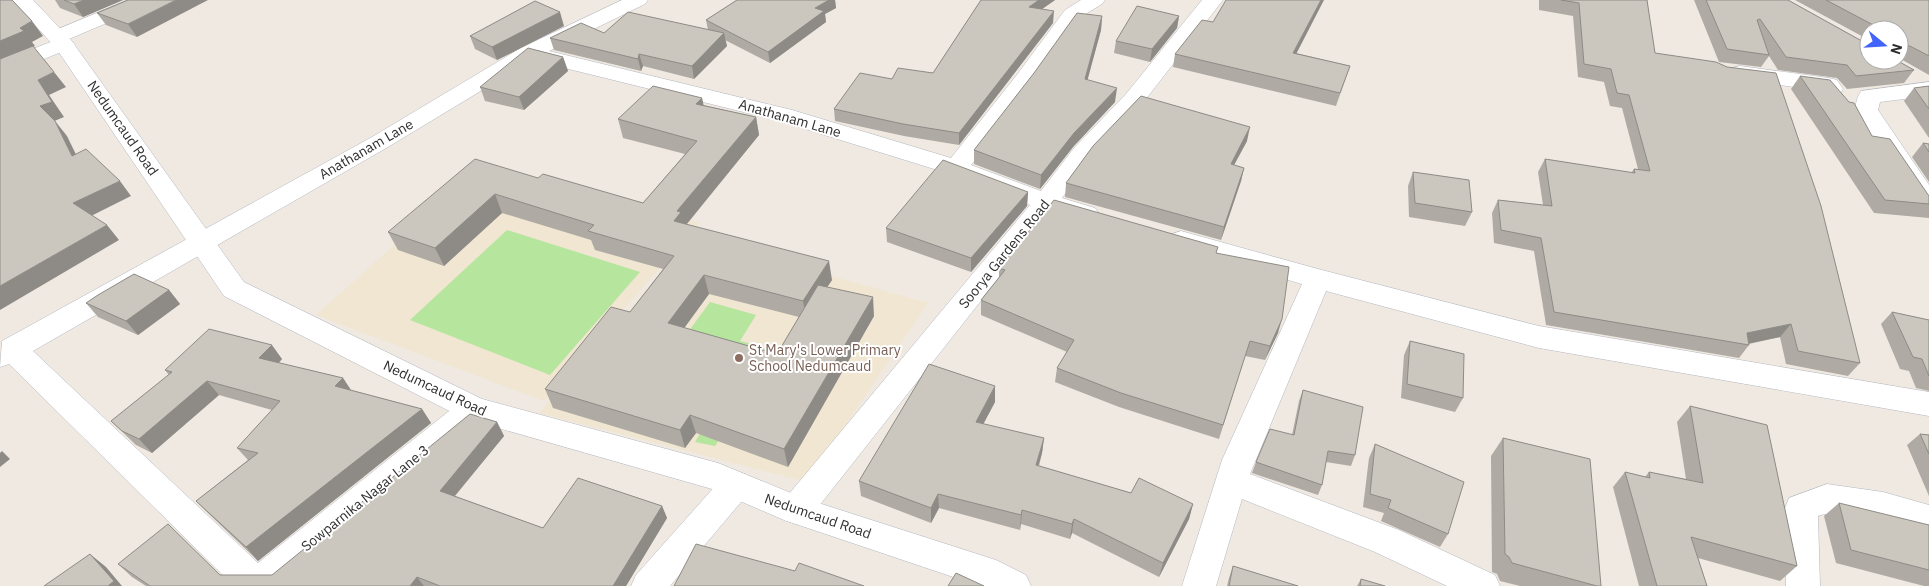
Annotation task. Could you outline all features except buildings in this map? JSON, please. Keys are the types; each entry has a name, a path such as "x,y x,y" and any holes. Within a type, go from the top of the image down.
{"street":[{"name":"Nedumcaud Road","path":"22,0 61,40 234,289 474,409 718,477 796,510 984,571 1014,586"},
{"path":"0,70 145,0"},
{"name":"Anathanam Lane","path":"6,352 380,142 529,53 638,0"},
{"path":"956,168 1024,81 1072,14 1095,0"},
{"name":"Soorya Gardens Road","path":"796,510 1046,202 1082,153 1134,99 1213,0"},
{"name":"Anathanam Lane","path":"529,53 784,114 956,168 1046,202 1113,221"},
{"path":"1719,70 1829,85 1878,130 1929,204"},
{"path":"1907,73 1929,88"},
{"path":"1853,107 1869,96 1929,88"},
{"path":"1152,232 1318,279 1539,337 1929,404"},
{"path":"1199,586 1238,460 1318,279"},
{"path":"6,352 256,586"},
{"name":"Sowparnika Nagar Lane 3","path":"256,586 474,409"},
{"path":"1231,481 1387,541 1483,586"},
{"path":"648,586 736,485"},
{"path":"1803,586 1801,508 1827,498 1883,506 1929,519"}],"shaded area":[{"path":"483,166 699,223 544,401 316,315"},
{"name":"St Mary's Lower Primary School Nedumcaud","path":"693,237 928,303 807,482 539,413"}],"green space":[{"path":"507,230 640,272 550,375 410,320"},
{"path":"710,302 756,315 740,341 778,351 715,446 695,442 744,361 683,339"}],"place":[{"name":"St Mary's Lower Primary School Nedumcaud","path":"739,358"}]}
